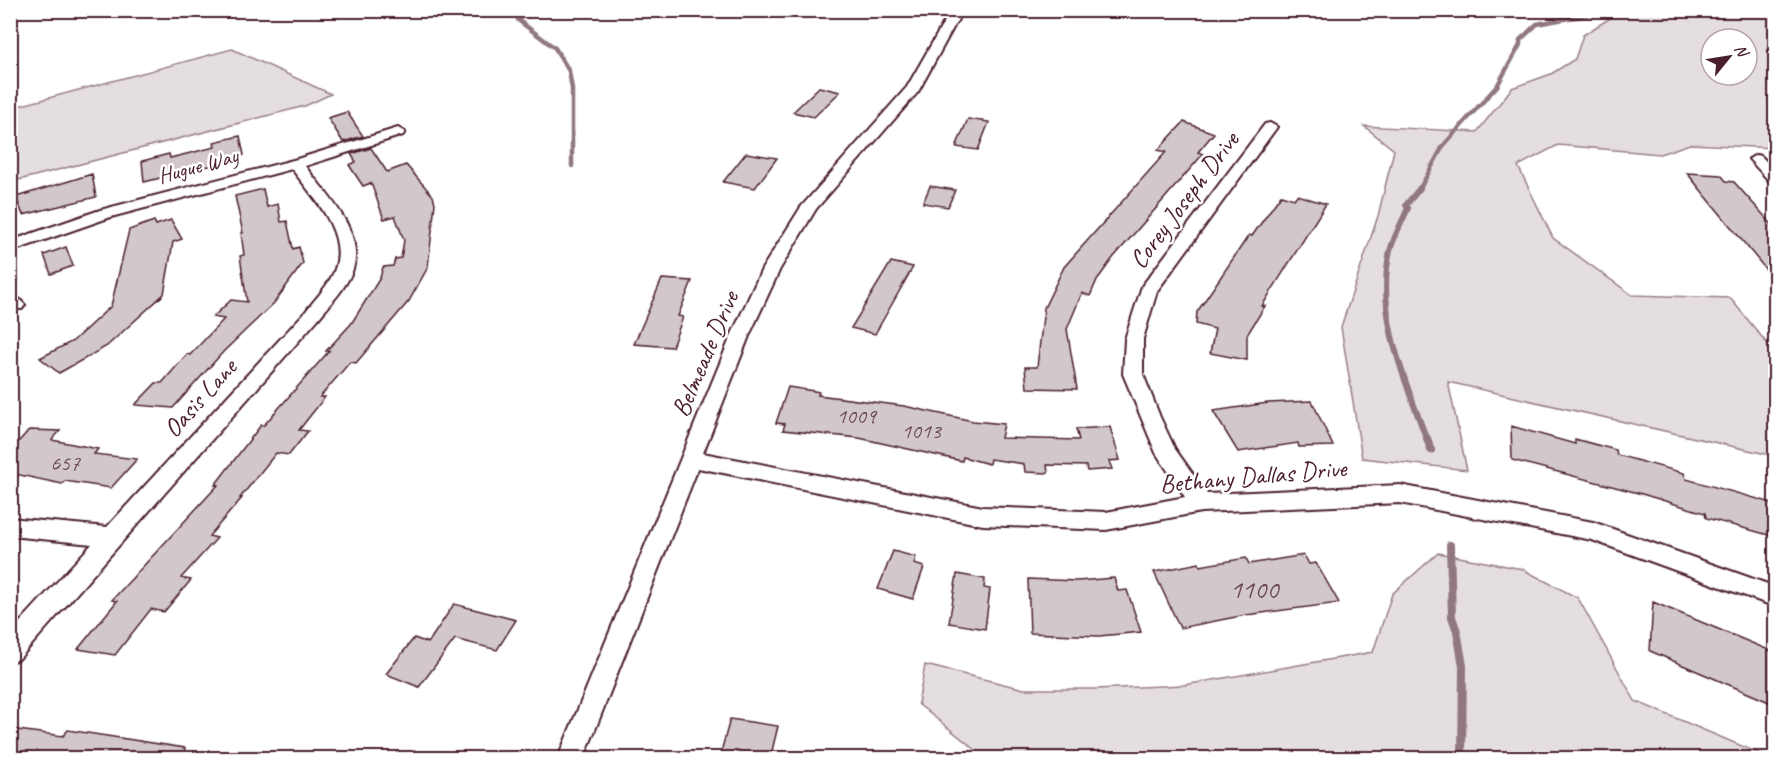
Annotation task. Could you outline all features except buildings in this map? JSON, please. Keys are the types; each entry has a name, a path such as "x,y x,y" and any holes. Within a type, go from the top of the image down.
{"street":[{"name":"Belmeade Drive","path":"571,759 740,336 771,269 809,207 913,89 957,10"},
{"name":"Corey Joseph Drive","path":"1201,503 1166,453 1150,417 1133,374 1134,339 1148,290 1270,127"},
{"name":"Hugue Way","path":"10,247 92,219 398,132"},
{"path":"1756,159 1776,180"},
{"name":"Oasis Lane","path":"10,651 110,537 312,315 335,286 345,266 347,249 342,230 295,163"},
{"name":"Bethany Dallas Drive","path":"691,459 983,516 1106,521 1201,503 1400,494 1593,531 1776,597"},
{"path":"10,527 110,537"}],"shaded area":[{"path":"1623,10 1775,11 1775,148 1690,144 1660,154 1558,145 1518,166 1553,238 1632,295 1730,298 1775,353 1775,456 1448,382 1467,470 1362,458 1341,327 1378,216 1394,150 1364,126 1477,132 1512,88 1551,74 1575,59 1583,35"},
{"path":"232,49 331,94 305,106 11,182 11,108"},
{"path":"1438,553 1522,569 1578,598 1635,701 1770,758 986,758 918,704 925,665 1024,689 1096,689 1184,685 1373,652 1392,594"}],"waterway":[{"path":"1419,190 1443,146 1497,86 1520,45 1520,40 1537,24 1613,10"},
{"path":"522,16 518,20 555,48 569,71 572,89 572,166"},
{"path":"1420,188 1406,205 1408,208 1390,251 1386,275 1386,299 1395,347 1427,440"},
{"path":"1427,438 1431,450"},
{"path":"1450,545 1452,617 1457,631 1463,666 1462,758"}]}
